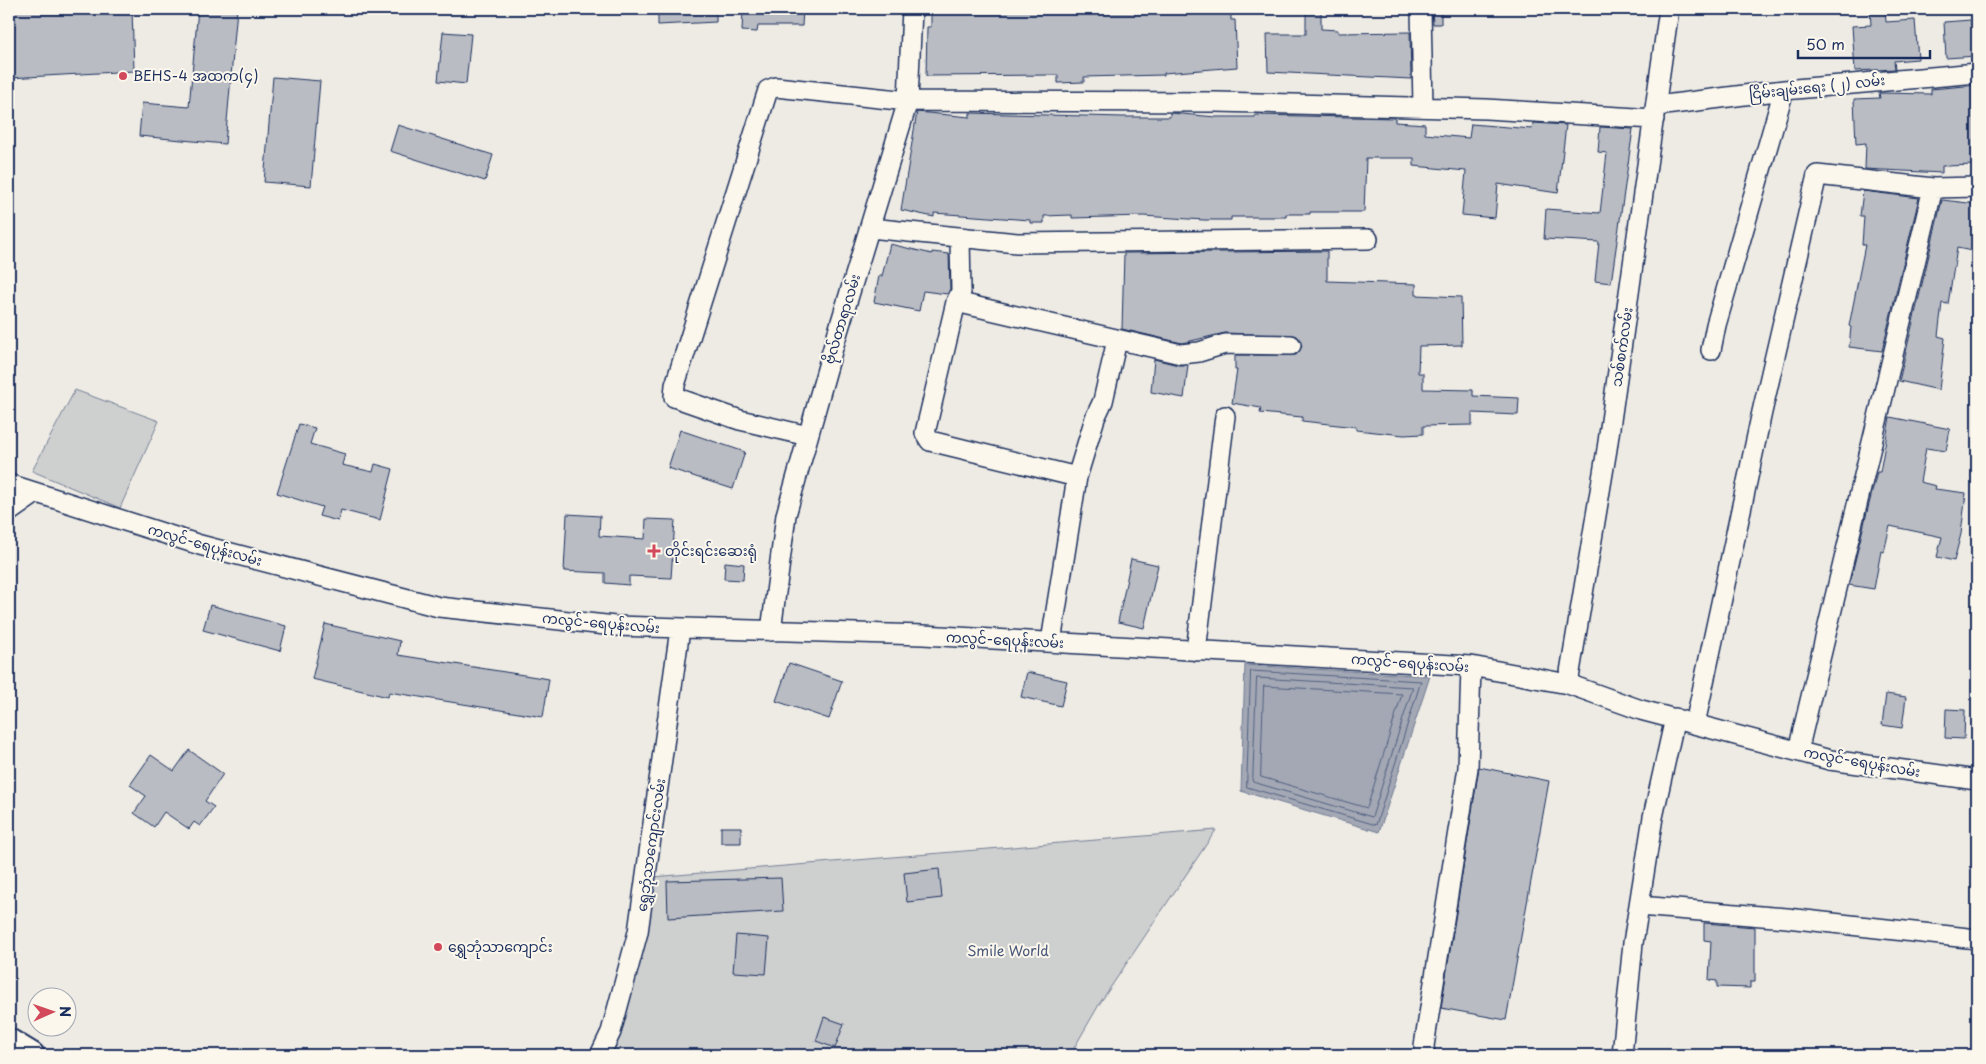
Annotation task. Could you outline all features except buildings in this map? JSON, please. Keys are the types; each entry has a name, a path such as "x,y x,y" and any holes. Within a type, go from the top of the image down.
{"main road":[{"path":"9,1041 32,1055"}],"street":[{"name":"ဗိုလ်တာရာလမ်း","path":"771,631 786,515 908,101 912,9"},
{"path":"1421,9 1422,107"},
{"name":"သစ်စက်လမ်း","path":"1568,684 1607,449 1669,9"},
{"name":"ငြိမ်းချမ်းရေး (၂) လမ်း","path":"808,436 740,420 674,397 676,385 768,90 776,87 908,101 1206,102 1656,112 1784,90 1977,73"},
{"path":"1711,350 1716,324 1784,90"},
{"path":"1695,724 1762,412 1817,176 1933,188 1977,188"},
{"path":"1798,752 1933,188"},
{"path":"870,228 1016,243 1368,239"},
{"path":"960,237 962,292 956,302 925,433 930,442 1076,477"},
{"path":"956,302 1180,354 1225,344 1291,345"},
{"path":"1051,642 1076,477 1095,418 1103,402 1117,340"},
{"path":"1196,650 1226,416"},
{"name":"ကလွင်-ရေပုန်းလမ်း","path":"9,484 200,545 438,607 615,626 923,635 1471,666 1568,684 1642,710 1830,760 1977,780"},
{"path":"9,512 36,492"},
{"name":"ရွှေဘုံသာကျောင်းလမ်း","path":"600,1055 612,1032 638,932 680,629"},
{"path":"1425,1055 1424,1046 1468,768 1471,666"},
{"path":"1622,1055 1633,943 1653,817 1674,718"},
{"path":"1639,906 1788,918 1977,940"}],"green space":[{"path":"75,390 159,421 120,508 32,471"},
{"name":"Smile World","path":"1216,830 1100,1003 1070,1055 599,1055 653,877"}],"water":[{"path":"1245,665 1430,676 1379,832 1241,791"}],"place":[{"name":"BEHS-4 အထက(၄)","path":"123,76"},
{"name":"တိုင်းရင်းဆေးရုံ","path":"654,551"},
{"name":"ရွှေဘုံသာကျောင်း","path":"438,947"}]}
